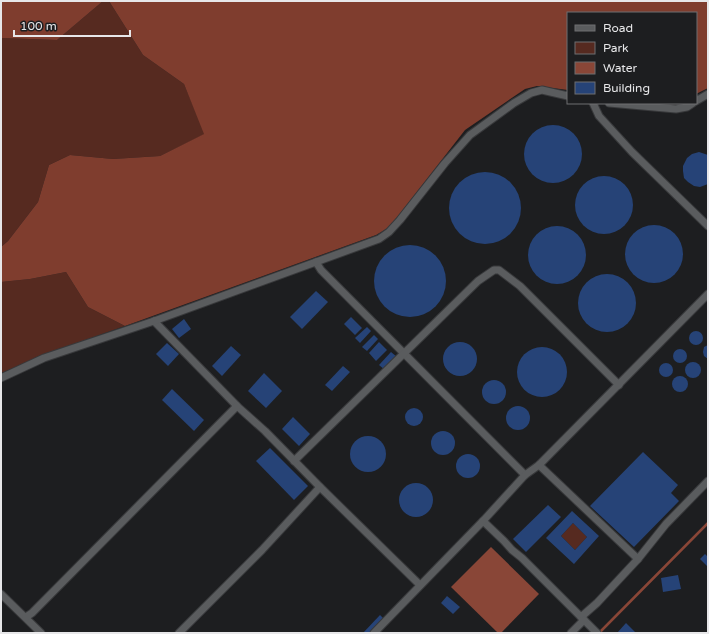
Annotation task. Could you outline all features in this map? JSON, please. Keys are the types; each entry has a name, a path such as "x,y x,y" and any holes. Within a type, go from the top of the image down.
{"street":[{"path":"1,378 44,358 154,321 379,239 389,232 400,220 445,163 470,135 514,103 531,93 542,90 567,96"},
{"path":"697,100 708,94"},
{"path":"593,104 599,116 632,152 708,226"},
{"path":"619,104 676,110 692,104"},
{"path":"316,262 321,270 525,476"},
{"path":"294,461 478,281 494,270 499,270 520,286 619,385"},
{"path":"374,633 483,522 525,476 539,465 708,294"},
{"path":"154,321 236,406 265,431 420,585"},
{"path":"26,617 32,613 236,406"},
{"path":"539,465 638,559"},
{"path":"571,633 582,619 638,559 666,524 708,480"},
{"path":"179,633 262,550 320,487"},
{"path":"483,522 522,558 597,633"},
{"path":"1,594 41,633"}],"green space":[{"path":"103,1 109,1 143,55 184,84 205,134 160,156 113,159 70,155 49,165 38,202 8,241 1,247 1,35 3,38 57,40"},
{"path":"66,272 88,307 125,326 1,373 1,282 30,279"},
{"path":"573,523 587,537 575,550 561,536"}],"shaded area":[{"path":"1,1 103,1 57,40 2,38"},
{"path":"109,1 708,1 708,88 697,94 697,12 567,12 567,90 537,86 525,89 465,130 388,228 376,235 125,326 88,307 66,272 30,279 1,282 1,247 8,241 38,202 49,165 70,155 113,159 160,156 204,134 184,84 143,55"}],"water":[{"path":"491,547 539,594 501,633 498,633 451,587"}],"building":[{"path":"553,125 564,127 577,138 580,143 582,154 580,165 569,178 564,181 553,183 542,181 529,170 526,165 524,154 526,143 537,130 542,127"},
{"path":"699,152 708,155 708,184 700,187 694,186 688,182 684,178 683,171 683,166 687,158 692,154"},
{"path":"485,172 505,178 515,188 521,208 515,228 505,238 485,244 465,238 455,228 449,208 455,188 465,178"},
{"path":"598,176 610,176 625,184 633,199 633,211 625,226 610,234 598,234 583,226 575,211 575,199 583,184"},
{"path":"648,225 660,225 675,233 683,248 683,260 675,275 660,283 648,283 633,275 625,260 625,248 633,233"},
{"path":"557,226 573,231 581,239 586,255 581,271 573,279 557,284 541,279 533,271 528,255 533,239 541,231"},
{"path":"403,245 417,245 436,255 446,274 446,288 436,307 417,317 403,317 384,307 374,288 374,274 384,255"},
{"path":"601,274 613,274 628,282 636,297 636,309 628,324 613,332 601,332 586,324 578,309 578,297 586,282"},
{"path":"316,291 328,302 302,329 290,317"},
{"path":"351,317 362,328 355,335 344,324"},
{"path":"184,319 191,329 179,338 172,329"},
{"path":"367,327 371,331 360,343 355,338"},
{"path":"693,331 699,331 703,335 703,341 699,345 693,345 689,341 689,335"},
{"path":"374,335 378,339 367,351 362,347"},
{"path":"379,342 387,350 376,361 369,353"},
{"path":"463,342 470,344 475,349 477,359 475,369 470,374 457,376 450,374 445,369 443,356 445,349 450,344"},
{"path":"167,343 179,354 168,366 156,354"},
{"path":"708,345 708,359 704,356 703,352 704,347"},
{"path":"231,346 241,355 222,376 212,366"},
{"path":"537,347 547,347 560,354 567,367 567,377 560,390 547,397 537,397 528,393 521,386 517,377 517,367 521,358 528,351"},
{"path":"680,349 685,351 687,356 685,361 680,363 675,361 673,356 675,351"},
{"path":"391,352 397,357 385,370 379,365"},
{"path":"693,362 700,367 701,370 696,377 693,378 686,373 685,370 690,363"},
{"path":"666,363 671,365 673,370 671,375 666,377 661,375 659,370 661,365"},
{"path":"343,366 350,372 332,391 325,385"},
{"path":"264,373 282,391 266,408 248,391"},
{"path":"677,376 683,376 688,381 686,390 683,392 677,392 672,387 672,381"},
{"path":"494,380 503,383 506,392 503,401 494,404 485,401 482,392 485,383"},
{"path":"172,389 204,420 194,431 162,400"},
{"path":"518,406 523,407 529,413 529,423 523,429 518,430 513,429 507,423 506,418 507,413 513,407"},
{"path":"410,408 418,408 423,413 421,424 418,426 410,426 405,421 405,413"},
{"path":"293,417 310,434 299,446 282,429"},
{"path":"443,431 448,432 454,438 454,448 448,454 443,455 438,454 432,448 431,443 432,438 438,432"},
{"path":"368,436 378,439 383,444 386,454 383,464 378,469 368,472 358,469 353,464 350,454 353,444 358,439"},
{"path":"270,448 308,486 294,500 256,461"},
{"path":"643,452 678,485 671,493 679,501 634,547 590,506"},
{"path":"468,454 477,457 480,466 477,475 468,478 459,475 456,466 459,457"},
{"path":"413,483 419,483 423,484 430,490 433,500 432,507 426,514 419,517 413,517 409,516 402,510 399,503 399,497 400,493 406,486"},
{"path":"548,505 561,517 526,552 513,539"},
{"path":"572,511 599,536 574,564 546,538","holes":["573,523 587,537 575,550 561,536"]},
{"path":"705,554 708,557 708,567 700,559"},
{"path":"678,575 681,589 663,592 661,578"},
{"path":"447,596 460,607 453,614 441,603"},
{"path":"380,615 384,619 371,633 363,633"},
{"path":"626,623 636,633 617,633"}],"waterway":[{"path":"599,633 708,523"}]}
